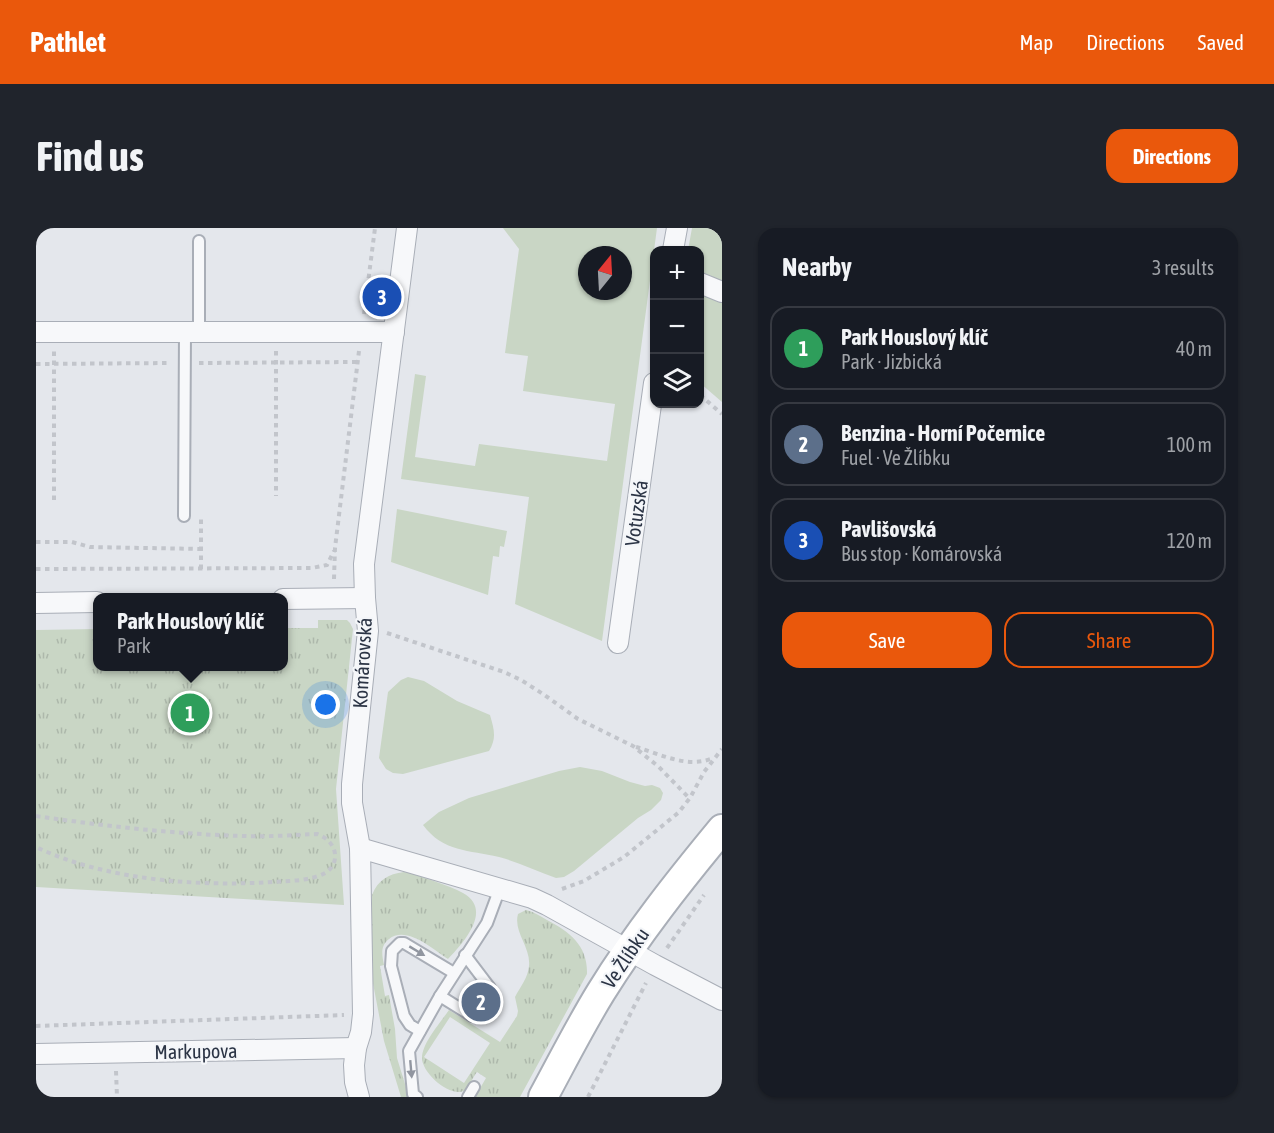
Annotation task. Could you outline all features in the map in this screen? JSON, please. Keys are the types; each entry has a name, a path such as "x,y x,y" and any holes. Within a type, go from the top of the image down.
{"street":[{"name":"Komárovská","path":"359,1097 354,1082 354,1065 363,1014 360,848 352,803 352,784 368,631 364,598 364,564 407,228"},
{"path":"674,246 677,228"},
{"path":"704,285 722,292"},
{"path":"45,332 394,332"},
{"name":"Votuzská","path":"618,643 651,408"},
{"path":"288,599 364,598"},
{"path":"36,603 93,602"},
{"name":"Ve Žlíbku","path":"543,1097 602,991 677,885 722,829"},
{"path":"360,848 500,888 548,905 722,1000"},
{"name":"Markupova","path":"36,1054 356,1048"}],"lane":[{"path":"184,516 192,332 199,241"},
{"path":"417,1097 413,1094 409,1051 454,973 487,923 500,888"},
{"path":"420,1031 410,1025 404,1016 391,966 393,951 400,943 404,943 454,973"},
{"path":"440,996 472,1016 490,988 465,955"}],"path":[{"path":"334,598 335,548 375,228"},
{"path":"45,332 54,500"},
{"path":"275,332 276,496"},
{"path":"704,399 722,414"},
{"path":"36,542 72,542 90,547 201,549"},
{"path":"36,569 312,568 327,565 335,548"},
{"path":"368,631 384,632 504,672 543,694 578,719 633,746 678,760 698,761 715,758"},
{"path":"633,746 690,798"},
{"path":"560,889 584,881 624,857 678,813 690,798 699,779 722,749"},
{"path":"36,816 176,832 245,836 317,834 324,836 331,843 335,850 335,858 327,873 318,876 300,880 218,884 149,879 110,872 36,847"},
{"path":"588,1097 655,965 709,888"},
{"path":"36,1026 363,1014"}],"green space":[{"path":"503,228 657,228 655,246 650,246 650,281 602,641 515,604 529,497 401,479 415,374 426,376 415,457 475,466 479,444 607,461 615,404 523,391 528,356 505,353 519,249"},
{"path":"692,228 722,228 722,281 704,273 704,246 689,246"},
{"path":"704,293 722,301 722,402 704,386"},
{"path":"397,509 507,531 504,547 500,546 499,557 493,556 488,595 391,562"},
{"path":"318,620 347,620 353,629 336,789 344,905 36,887 36,630 93,629 93,671 288,671 288,628 318,628"},
{"path":"408,677 424,681 457,701 490,715 494,738 489,751 403,774 393,773 386,769 379,758 388,692"},
{"path":"580,767 602,771 645,786 652,785 660,788 663,793 661,800 651,810 564,877 556,878 506,859 448,845 431,834 423,825 439,812 469,798"},
{"path":"404,872 463,893 472,900 476,908 476,917 472,927 461,945 448,959 419,940 403,935 396,935 389,939 383,948 384,965 380,966 385,996 389,995 397,1058 409,1097 401,1097 384,1041 371,973 372,895 377,885 384,879"},
{"path":"526,910 532,912 570,935 581,948 587,964 587,974 520,1097 475,1097 486,1078 477,1072 464,1091 451,1090 437,1082 426,1070 422,1058 425,1046 449,1010 500,1042 517,1016 515,997 529,966 529,959 518,927 518,914","holes":["450,1017 490,1043 464,1083 424,1057"]}],"place":[{"name":"Pavlišovská","path":"382,297"},
{"name":"Park Houslový klíč","path":"190,713"},
{"name":"Benzina - Horní Počernice","path":"481,1002"}]}
